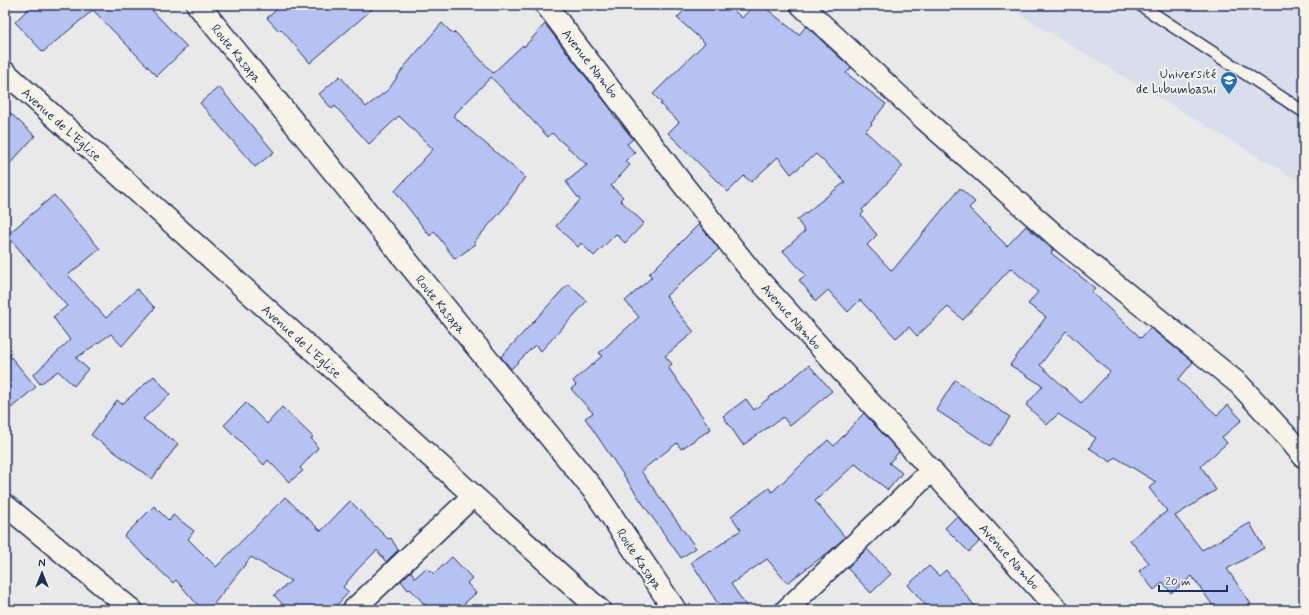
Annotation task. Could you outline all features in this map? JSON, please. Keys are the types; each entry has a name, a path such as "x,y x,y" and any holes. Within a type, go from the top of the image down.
{"main road":[{"name":"Route Kasapa","path":"198,5 596,493 675,610"}],"street":[{"name":"Avenue Nambo","path":"546,5 751,271 1058,610"},
{"path":"801,5 925,120 1064,243 1239,384 1304,457"},
{"name":"Avenue de L'Eglise","path":"5,72 600,610"},
{"path":"786,610 932,470"},
{"path":"353,610 473,496"},
{"path":"5,505 132,610"}],"lane":[{"path":"1140,5 1304,112"}],"shaded area":[{"name":"Université de Lubumbashi","path":"1004,5 1304,5 1304,184"}],"building":[{"path":"32,5 147,5 187,47 157,76 93,10 43,52 15,22"},
{"path":"282,5 377,5 310,63 281,29 279,31 267,18"},
{"path":"689,5 728,5 742,18 754,5 762,5 799,35 806,26 851,68 846,73 886,104 871,123 872,124 865,131 903,166 862,210 864,212 861,215 877,235 867,245 892,271 960,188 975,202 969,208 1007,246 1026,226 1053,250 1051,253 1095,288 1091,292 1141,338 1150,328 1193,362 1178,380 1217,415 1228,405 1242,420 1222,437 1227,443 1201,466 1216,490 1175,516 1202,550 1250,523 1264,548 1227,569 1251,604 1241,610 1216,610 1192,576 1171,593 1163,582 1154,590 1139,571 1149,563 1130,540 1167,511 1149,488 1156,482 1115,457 1111,462 1089,448 1096,438 1058,414 1047,425 1026,405 1043,386 1010,365 1046,317 1028,304 1038,292 1011,268 963,320 948,307 917,336 909,327 896,338 860,300 848,312 828,290 816,301 799,280 806,275 783,251 805,231 797,220 845,182 816,154 791,174 778,157 751,182 744,176 728,192 668,133 679,122 660,104 662,103 653,94 705,43 677,18","holes":["1066,331 1110,372 1081,403 1040,365"]},
{"path":"442,23 453,34 455,32 493,73 523,45 524,47 545,24 633,139 627,144 635,153 625,161 630,165 611,186 623,197 620,200 644,223 625,243 616,234 594,256 581,243 578,247 556,226 580,200 566,182 587,165 552,133 548,137 491,77 453,116 525,177 504,208 474,242 476,244 455,259 434,231 430,236 395,191 433,149 399,116 369,144 335,106 332,109 319,94 340,76 366,107 389,89 404,67"},
{"path":"219,87 274,152 255,167 200,103"},
{"path":"5,108 35,136 5,169"},
{"path":"54,195 100,249 68,275 106,318 137,289 155,308 122,346 111,334 76,358 88,369 74,386 58,371 40,384 33,375 70,340 53,317 67,306 7,235"},
{"path":"699,224 719,249 666,296 694,332 665,356 672,364 668,367 711,429 681,449 677,443 641,471 696,548 681,558 585,418 593,413 571,389 576,385 573,381 602,356 599,353 639,317 625,301 652,277 649,274"},
{"path":"568,284 587,301 541,351 535,345 511,369 501,357"},
{"path":"5,350 36,387 5,413"},
{"path":"809,365 832,391 790,426 783,417 743,445 723,416 746,399 754,410"},
{"path":"154,376 170,394 143,419 178,444 152,479 91,435 117,400 122,404"},
{"path":"955,380 1010,417 991,446 936,410"},
{"path":"246,403 267,424 282,407 313,437 311,438 318,448 300,468 303,471 289,482 268,460 264,465 224,425"},
{"path":"864,413 899,452 889,463 902,473 888,490 855,464 815,501 845,537 830,551 787,583 767,559 731,584 749,610 722,610 691,562 710,550 711,551 741,530 731,516 769,488 772,492 828,440 834,446"},
{"path":"285,497 321,531 350,501 388,539 391,538 398,550 386,562 377,550 343,587 349,592 332,610 288,610 274,595 291,581 251,557 209,610 202,610 176,580 173,583 124,536 154,506 169,521 173,515 194,531 188,539 216,567"},
{"path":"957,516 980,541 969,552 945,528"},
{"path":"867,549 891,574 871,593 847,568"},
{"path":"452,557 472,578 467,583 476,593 457,610 430,610 410,589 408,590 401,581 411,571 415,578 427,567 434,574"},
{"path":"929,566 939,576 946,570 978,610 930,610 908,585"}],"place":[{"name":"Université de Lubumbashi","path":"1229,95"}]}
